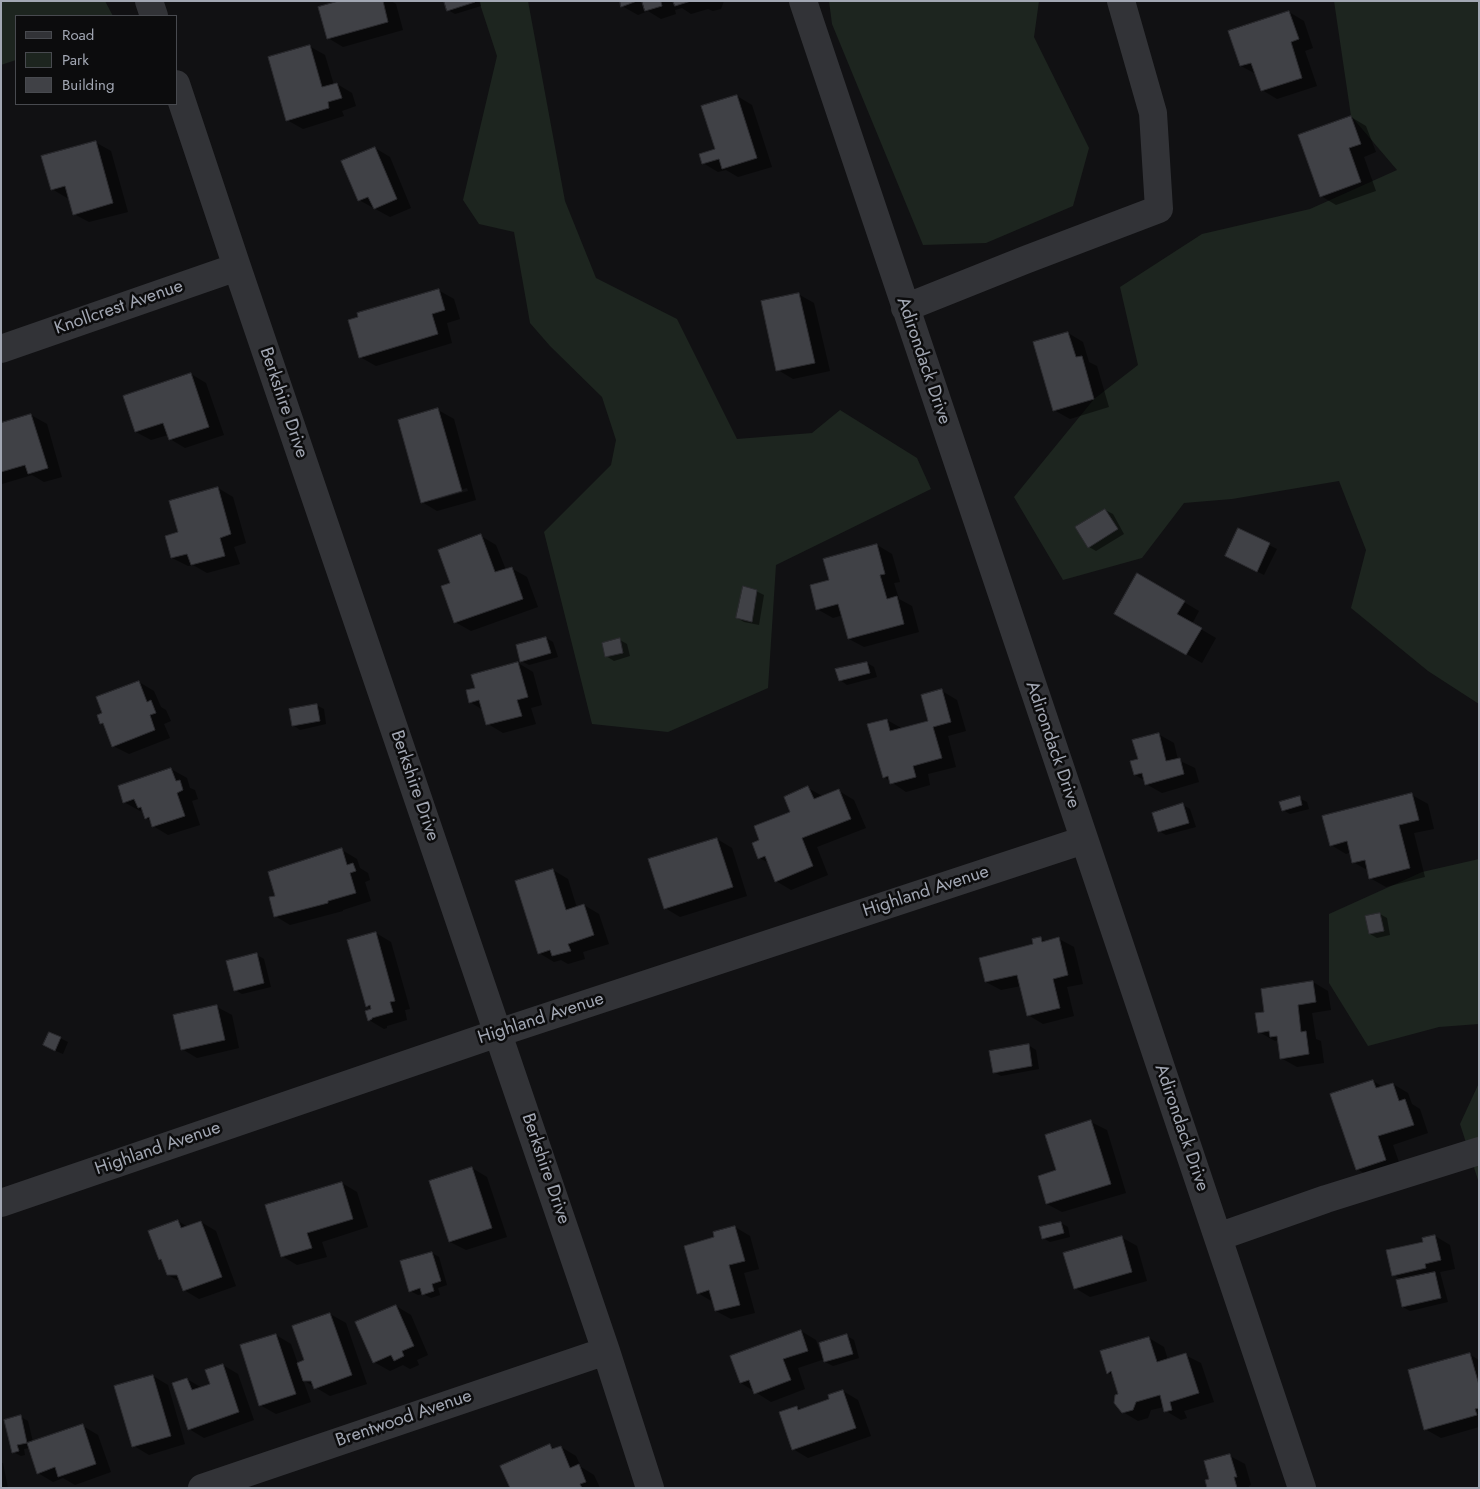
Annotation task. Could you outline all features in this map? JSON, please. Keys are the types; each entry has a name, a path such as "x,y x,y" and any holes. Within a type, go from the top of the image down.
{"street":[{"path":"149,1 154,15"},
{"name":"Adirondack Drive","path":"803,1 1302,1488"},
{"path":"905,308 1160,209 1153,113 1121,1"},
{"name":"Berkshire Drive","path":"178,90 606,1351 650,1488"},
{"name":"Knollcrest Avenue","path":"1,349 237,267"},
{"name":"Highland Avenue","path":"1,1204 498,1033 1084,840"},
{"path":"1218,1236 1479,1152"},
{"name":"Brentwood Avenue","path":"202,1488 606,1351"}],"green space":[{"path":"1,1 105,1 112,15 15,15 15,60 1,65"},
{"path":"479,1 528,1 565,201 596,278 677,319 737,439 812,433 840,410 917,458 931,489 776,565 768,688 668,732 592,724 544,532 611,465 616,440 602,397 550,346 530,323 514,232 479,224 463,200 497,56"},
{"path":"829,1 1039,1 1034,37 1089,148 1073,206 986,243 923,245 832,24"},
{"path":"1334,1 1479,1 1479,704 1428,671 1351,608 1366,550 1339,481 1232,499 1184,503 1142,558 1063,580 1014,497 1094,399 1138,365 1120,287 1202,234 1310,209 1397,170 1351,116"},
{"path":"1479,859 1479,1024 1439,1027 1368,1046 1329,983 1329,914 1422,872"},
{"path":"1479,1083 1479,1183 1460,1124"}],"building":[{"path":"339,1 383,1 388,22 327,39 318,7"},
{"path":"444,1 474,1 475,2 447,11"},
{"path":"620,1 637,1 621,7"},
{"path":"642,1 662,1 662,6 645,11"},
{"path":"673,1 691,1 675,6"},
{"path":"1289,11 1299,39 1291,42 1302,78 1261,91 1251,63 1240,66 1228,31"},
{"path":"310,45 322,87 337,83 342,98 328,102 329,108 286,121 268,57"},
{"path":"737,95 757,158 722,169 719,159 702,164 699,154 715,149 701,106"},
{"path":"1351,116 1361,144 1349,148 1361,182 1320,197 1298,135"},
{"path":"96,141 113,203 73,215 65,186 51,190 41,156"},
{"path":"375,147 397,199 374,209 368,197 358,201 341,161"},
{"path":"439,289 445,310 432,314 438,334 359,358 348,320 358,317 357,313"},
{"path":"799,293 815,363 776,371 761,301"},
{"path":"1068,332 1076,357 1082,356 1094,399 1053,411 1033,342"},
{"path":"191,373 209,427 169,440 163,423 135,432 123,396"},
{"path":"438,408 462,491 421,503 398,420"},
{"path":"31,414 48,468 28,474 25,465 1,472 1,423"},
{"path":"218,487 231,534 220,538 225,556 191,565 187,554 171,558 165,536 178,532 169,501"},
{"path":"1105,509 1118,529 1088,548 1075,527"},
{"path":"1238,528 1270,543 1257,572 1225,556"},
{"path":"481,534 495,572 512,567 523,599 454,623 441,586 450,583 438,550"},
{"path":"877,544 885,574 880,575 887,599 897,596 904,624 848,639 838,604 816,610 810,585 829,580 823,559"},
{"path":"1137,573 1185,601 1177,614 1202,628 1186,655 1114,614"},
{"path":"743,586 757,590 752,622 736,618"},
{"path":"546,637 551,653 520,662 516,645"},
{"path":"620,638 623,653 605,657 602,643"},
{"path":"518,662 528,697 517,700 522,716 486,725 479,700 469,703 466,690 475,688 471,675"},
{"path":"867,662 870,673 839,681 835,669"},
{"path":"139,681 147,702 151,700 156,713 150,715 155,730 112,747 103,723 100,724 97,715 102,713 96,697"},
{"path":"942,689 951,722 933,727 942,758 913,766 916,777 890,784 888,776 883,778 867,724 887,719 890,731 928,721 921,695"},
{"path":"317,704 320,721 292,726 289,709"},
{"path":"1159,733 1166,761 1180,758 1184,774 1145,785 1142,773 1134,775 1130,761 1138,759 1132,740"},
{"path":"171,768 176,781 180,780 183,790 177,793 185,816 152,827 149,817 145,819 141,807 138,808 134,799 123,803 118,786"},
{"path":"808,786 814,799 839,789 851,819 802,838 813,866 775,882 765,856 758,859 752,843 759,840 754,826 790,812 784,797"},
{"path":"1412,793 1419,820 1399,825 1410,868 1369,879 1365,860 1352,863 1347,841 1330,846 1322,816"},
{"path":"1300,796 1302,805 1282,811 1279,802"},
{"path":"1183,803 1189,823 1158,832 1152,813"},
{"path":"717,838 733,887 664,909 648,859"},
{"path":"342,848 347,865 353,863 356,871 350,873 356,893 328,901 328,903 274,917 269,897 275,896 268,872"},
{"path":"553,869 566,910 584,904 594,935 568,944 571,951 552,956 550,950 538,954 515,881"},
{"path":"1380,913 1384,931 1369,934 1365,916"},
{"path":"376,932 395,1001 390,1002 393,1012 368,1021 365,1011 371,1009 370,1005 366,1007 347,940"},
{"path":"1041,937 1042,942 1059,937 1068,975 1053,979 1060,1008 1027,1016 1017,975 985,982 979,958 1033,944 1032,939"},
{"path":"257,953 264,983 234,991 226,961"},
{"path":"1313,981 1316,1002 1298,1005 1301,1032 1306,1031 1309,1054 1280,1059 1277,1036 1270,1037 1269,1031 1258,1033 1255,1013 1264,1012 1261,989"},
{"path":"217,1005 225,1040 181,1050 173,1015"},
{"path":"49,1032 61,1037 55,1051 43,1045"},
{"path":"1029,1044 1032,1066 993,1073 989,1051"},
{"path":"1373,1080 1376,1088 1393,1083 1399,1101 1405,1099 1414,1125 1378,1136 1386,1160 1356,1170 1330,1094"},
{"path":"1091,1120 1111,1184 1046,1204 1038,1176 1056,1170 1045,1135"},
{"path":"472,1167 492,1228 449,1242 429,1181"},
{"path":"342,1182 353,1219 307,1233 312,1248 281,1257 265,1205"},
{"path":"178,1220 181,1228 201,1221 222,1277 183,1291 177,1275 167,1275 148,1231"},
{"path":"1061,1222 1064,1233 1042,1239 1039,1227"},
{"path":"735,1226 745,1261 729,1265 740,1305 715,1311 709,1290 697,1294 684,1246 714,1237 713,1232"},
{"path":"1435,1235 1441,1260 1425,1264 1426,1268 1392,1276 1386,1250 1423,1242 1422,1238"},
{"path":"1122,1236 1132,1272 1074,1289 1063,1253"},
{"path":"432,1252 441,1281 432,1284 434,1291 422,1295 420,1288 409,1292 400,1261"},
{"path":"1435,1272 1441,1298 1402,1307 1396,1280"},
{"path":"396,1305 414,1346 402,1351 404,1356 394,1361 391,1355 373,1363 355,1322"},
{"path":"330,1313 352,1375 314,1389 311,1381 303,1381 297,1363 304,1360 292,1326"},
{"path":"801,1330 808,1351 783,1359 791,1380 754,1394 749,1380 740,1383 730,1356"},
{"path":"276,1334 296,1394 259,1406 240,1345"},
{"path":"847,1334 853,1354 824,1362 819,1343"},
{"path":"1149,1337 1157,1362 1186,1353 1199,1393 1170,1402 1172,1410 1164,1412 1160,1395 1136,1402 1133,1410 1122,1413 1114,1403 1115,1395 1118,1394 1111,1371 1107,1374 1100,1351"},
{"path":"1470,1353 1479,1385 1479,1408 1475,1409 1477,1415 1424,1430 1408,1370"},
{"path":"223,1364 239,1412 188,1430 172,1383 187,1378 192,1390 210,1384 205,1370"},
{"path":"153,1375 171,1436 132,1447 114,1386"},
{"path":"843,1390 856,1428 792,1450 779,1412 797,1406 798,1410 829,1399 828,1395"},
{"path":"21,1415 27,1443 17,1445 19,1451 12,1453 4,1420"},
{"path":"83,1424 96,1464 58,1477 55,1467 37,1474 27,1443"},
{"path":"550,1444 552,1449 561,1446 570,1468 579,1464 586,1482 580,1484 582,1488 510,1488 500,1466"},
{"path":"1230,1454 1237,1477 1234,1477 1237,1488 1207,1488 1205,1480 1209,1479 1204,1461"}]}
